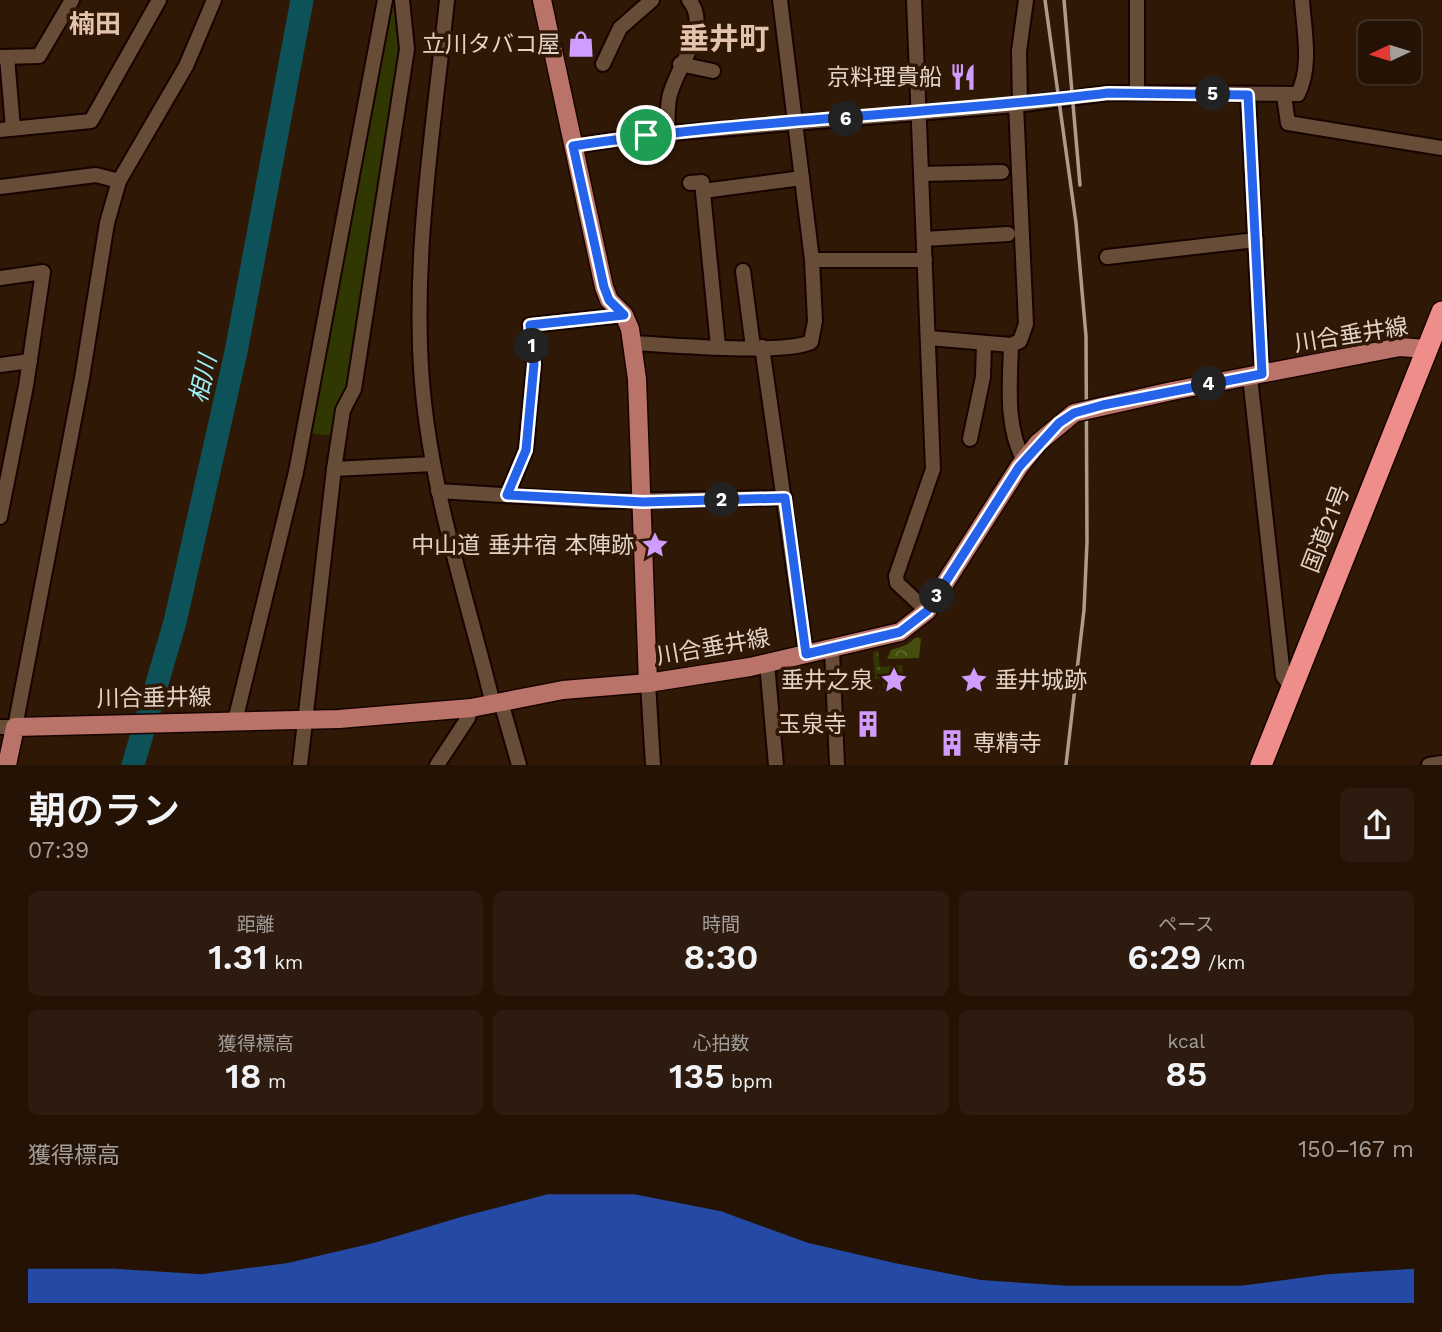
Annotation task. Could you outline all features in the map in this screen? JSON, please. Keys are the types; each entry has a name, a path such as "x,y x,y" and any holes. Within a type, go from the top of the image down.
{"highway":[{"name":"国道21号","path":"1261,765 1434,340 1442,312"}],"main road":[{"path":"542,0 604,287 609,300 624,315 633,343 643,502 648,683"},
{"name":"川合垂井線","path":"15,726 303,720 471,708 563,690 648,683 767,663 900,632 927,611 1038,443 1074,413 1434,340"},
{"path":"7,765 15,726"}],"street":[{"path":"72,0 39,56 4,57 7,129 91,121 159,0"},
{"path":"15,726 82,378 105,234 119,181 186,66 214,0"},
{"path":"230,721 296,471 385,0"},
{"path":"300,765 303,720 318,621 334,469 343,410 354,389 407,49 402,0"},
{"path":"447,0 423,236 420,346 438,491 497,703 519,765"},
{"path":"603,65 620,28 652,0"},
{"path":"667,133 669,98 695,33 695,15 688,0"},
{"path":"633,343 758,347 802,346 811,342 815,321 812,260 780,0"},
{"path":"914,0 933,469 896,576 897,583 927,611"},
{"path":"929,338 1012,345 1020,341 1026,324 1018,105 1019,51 1026,0"},
{"path":"1137,0 1137,93"},
{"path":"573,146 667,133 1018,105 1108,93 1298,94 1306,64 1302,0"},
{"path":"681,64 713,71"},
{"path":"1248,95 1256,240 1256,376 1283,676 1292,688"},
{"path":"1284,96 1288,123 1442,148"},
{"path":"922,174 1002,172"},
{"path":"0,187 96,175 119,181"},
{"path":"703,191 802,178"},
{"path":"690,183 702,182 718,346"},
{"path":"924,239 1008,234"},
{"path":"1107,257 1256,240"},
{"path":"812,260 925,260"},
{"path":"744,271 785,498 806,654"},
{"path":"0,278 43,272 30,361 0,517"},
{"path":"507,495 526,450 534,364 530,325 624,315"},
{"path":"970,439 982,377 984,343"},
{"path":"1012,345 1009,413 1015,445 1024,461"},
{"path":"0,365 30,361"},
{"path":"334,469 433,464"},
{"path":"438,491 643,502 785,498"},
{"path":"832,649 837,765"},
{"path":"767,663 776,765"},
{"path":"648,683 653,765"},
{"path":"437,765 468,718 471,708"},
{"path":"1429,765 1442,763"}],"green space":[{"path":"388,0 399,0 405,52 351,383 335,436 305,433"},
{"path":"917,637 921,639 919,658 887,659 891,650 906,645"},
{"path":"878,651 880,667 902,665 904,690 884,692 883,679 875,679 873,652"}],"waterway":[{"name":"相川","path":"133,765 175,622 236,352 302,0"}],"railway":[{"path":"1045,0 1076,223 1086,336 1087,542 1084,610 1066,765"},
{"path":"1064,0 1080,185"}],"place":[{"name":"立川タバコ屋","path":"581,44"},
{"name":"京料理貴船","path":"963,77"},
{"name":"中山道 垂井宿 本陣跡","path":"655,545"},
{"name":"垂井之泉","path":"894,680"},
{"name":"垂井城跡","path":"974,680"},
{"name":"玉泉寺","path":"868,724"},
{"name":"専精寺","path":"952,743"}],"district":[{"name":"楠田","path":"95,24"},
{"name":"垂井町","path":"724,38"}],"route":[{"path":"1108,93 1248,95 1262,374 1074,413 1038,443 1019,467 927,611 919,619 900,632 806,654 785,498 643,502 507,495 526,450 534,364 530,325 624,315 609,300 604,287 573,146 646,135 1016,105 1108,93"}]}
